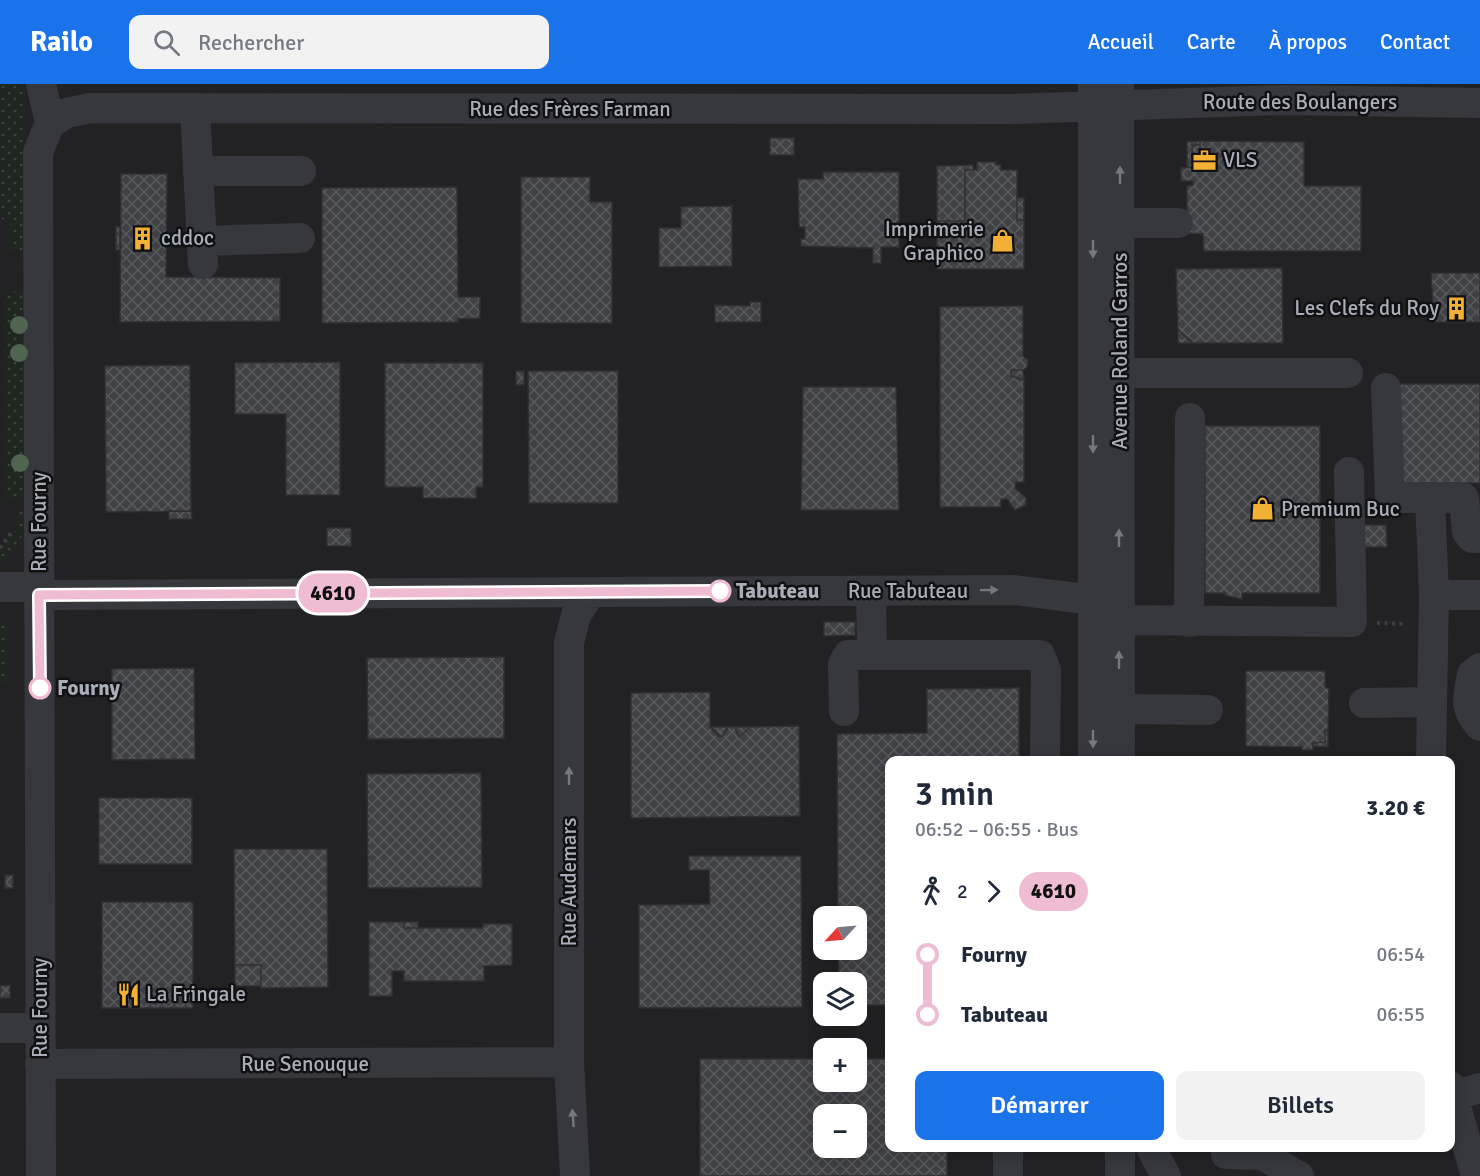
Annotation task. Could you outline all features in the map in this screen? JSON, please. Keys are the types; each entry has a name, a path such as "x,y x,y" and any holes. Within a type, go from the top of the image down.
{"street":[{"path":"41,84 50,123"},
{"name":"Route des Boulangers","path":"1106,95 1282,92 1426,93 1480,103"},
{"name":"Rue des Frères Farman","path":"50,123 67,113 90,108 1012,109 1106,95"},
{"name":"Avenue Roland Garros","path":"1093,756 1110,604 1120,373 1120,223 1106,95"},
{"name":"Avenue Roland Garros","path":"1106,95 1110,604 1120,709 1120,756"},
{"path":"195,108 202,252 300,238"},
{"name":"Rue Fourny","path":"41,1176 38,152 50,123"},
{"path":"198,171 301,171"},
{"path":"1120,223 1178,223"},
{"path":"1120,373 1348,373"},
{"path":"1386,388 1390,498 1430,508 1464,498 1467,532 1472,538 1480,538"},
{"path":"1189,622 1190,418"},
{"name":"Rue Tabuteau","path":"0,587 39,591 871,592 1014,590 1110,604 1189,622 1352,622 1349,472"},
{"path":"1430,508 1434,595 1431,756"},
{"name":"Rue Audemars","path":"575,1176 569,1062 570,643 576,615 591,592"},
{"path":"871,592 872,655"},
{"path":"1434,595 1480,595"},
{"path":"844,711 843,664 848,655 1040,655 1046,670 1045,756"},
{"path":"1480,668 1472,674 1468,697 1469,713 1480,726"},
{"path":"1364,703 1432,702"},
{"path":"1120,709 1208,711"},
{"path":"0,1028 40,1028"},
{"name":"Rue Senouque","path":"40,1064 569,1062"},
{"path":"1461,1090 1473,1175"},
{"path":"1008,1152 1008,1176"},
{"path":"1100,1152 1100,1176"},
{"path":"1120,1152 1120,1176"},
{"path":"1143,1152 1143,1176"},
{"path":"1153,1152 1166,1176"},
{"path":"1226,1154 1262,1155 1299,1176"}],"shaded area":[{"path":"0,84 1480,84 1480,1176 0,1176"},
{"path":"0,84 25,84 24,250 10,250 10,220 1,219"},
{"path":"4,289 26,294 26,500 5,500"},
{"path":"19,511 27,511 23,534 16,547 0,563 0,552 16,531"},
{"path":"0,623 7,623 8,685 0,685"}],"building":[{"path":"770,138 794,138 794,155 770,155"},
{"path":"1200,141 1200,145 1192,145 1193,167 1187,167 1187,142"},
{"path":"1200,141 1304,142 1304,186 1361,186 1361,251 1204,251 1203,234 1187,233 1187,186 1193,185 1193,181 1181,181 1181,168 1193,167 1192,145 1200,145"},
{"path":"977,162 996,162 996,165 1001,165 1001,170 1017,170 1017,220 1024,220 1024,269 937,269 937,221 965,221 965,170 977,170"},
{"path":"973,165 973,170 965,170 965,221 937,221 937,166"},
{"path":"823,172 899,172 899,247 881,247 881,263 873,263 873,248 801,246 801,239 805,239 805,227 799,227 798,179 823,179"},
{"name":"cddoc","path":"121,174 167,174 166,277 280,278 280,321 120,322"},
{"path":"521,177 590,177 590,202 612,202 612,323 521,323"},
{"path":"457,187 458,297 480,297 480,318 458,319 458,322 322,323 322,188"},
{"path":"1017,198 1024,198 1024,220 1017,220"},
{"path":"732,206 732,266 659,267 659,228 681,228 681,207"},
{"path":"116,226 120,227 120,250 116,250"},
{"path":"1282,268 1283,343 1192,343 1178,330 1176,269"},
{"name":"Les Clefs du Roy","path":"1431,273 1480,273 1480,322 1434,322"},
{"path":"750,302 761,302 761,322 715,322 715,305 750,306"},
{"path":"1023,306 1023,356 1028,360 1027,367 1023,370 1011,370 1011,376 1024,380 1024,482 1016,482 1015,488 1026,498 1026,505 1015,510 1007,499 1001,499 1001,507 940,507 940,307"},
{"path":"1178,330 1192,341 1192,343 1178,343"},
{"path":"340,362 340,495 286,495 286,414 235,414 235,363"},
{"path":"385,363 483,363 483,487 476,487 476,498 423,498 423,487 385,487"},
{"path":"190,365 191,511 106,512 105,366"},
{"path":"1011,370 1023,370 1024,380 1011,376"},
{"path":"516,371 524,371 524,385 516,385"},
{"path":"528,371 618,371 618,503 529,503"},
{"path":"1399,384 1480,384 1480,483 1400,483"},
{"path":"803,387 896,387 899,510 801,510"},
{"name":"Premium Buc","path":"1205,426 1320,426 1320,593 1242,593 1242,599 1224,595 1225,593 1205,593"},
{"path":"169,511 191,511 192,519 169,519"},
{"path":"1363,525 1386,525 1387,547 1363,547"},
{"path":"327,528 351,528 351,546 327,546"},
{"path":"824,622 855,622 855,635 824,636"},
{"path":"504,657 504,738 368,739 367,658"},
{"path":"194,668 195,759 112,760 112,669"},
{"path":"1246,671 1325,671 1325,688 1329,688 1328,731 1325,730 1325,742 1313,743 1313,750 1302,750 1302,747 1246,746"},
{"path":"1019,688 1019,756 885,756 885,1005 867,1005 867,972 839,972 838,960 867,960 867,906 838,906 837,734 927,733 927,689"},
{"path":"710,692 710,727 718,736 722,737 728,727 735,727 739,737 750,727 799,726 800,816 631,818 631,693"},
{"path":"710,727 728,727 722,737"},
{"path":"735,727 750,727 739,737"},
{"path":"1325,730 1328,731 1328,747 1313,746 1313,743 1325,742"},
{"path":"481,773 482,887 368,888 367,774"},
{"path":"99,798 192,798 192,864 99,864"},
{"path":"234,849 327,849 328,987 261,988 261,965 235,965"},
{"path":"689,856 801,856 802,1007 639,1008 639,905 710,904 709,870 689,870"},
{"path":"5,875 13,875 13,888 5,888"},
{"path":"102,902 193,902 193,1008 102,1008"},
{"path":"369,922 404,922 404,928 483,928 483,924 512,924 512,965 484,966 484,981 404,981 404,971 392,971 392,996 369,996"},
{"path":"404,922 418,922 418,928 404,928"},
{"path":"235,965 261,965 261,986 235,986"},
{"path":"10,985 10,998 0,998 0,986"},
{"path":"700,1059 813,1059 813,1092 867,1092 867,1059 885,1059 885,1152 947,1152 947,1176 700,1176"}],"bus line":[{"name":"4610","path":"40,688 39,595 720,591"}],"place":[{"name":"VLS","path":"1205,160"},
{"name":"cddoc","path":"143,238"},
{"name":"Imprimerie Graphico","path":"1002,241"},
{"name":"Les Clefs du Roy","path":"1457,308"},
{"name":"Premium Buc","path":"1263,509"},
{"name":"Tabuteau","path":"720,591"},
{"name":"Fourny","path":"40,688"},
{"name":"La Fringale","path":"128,994"}]}
